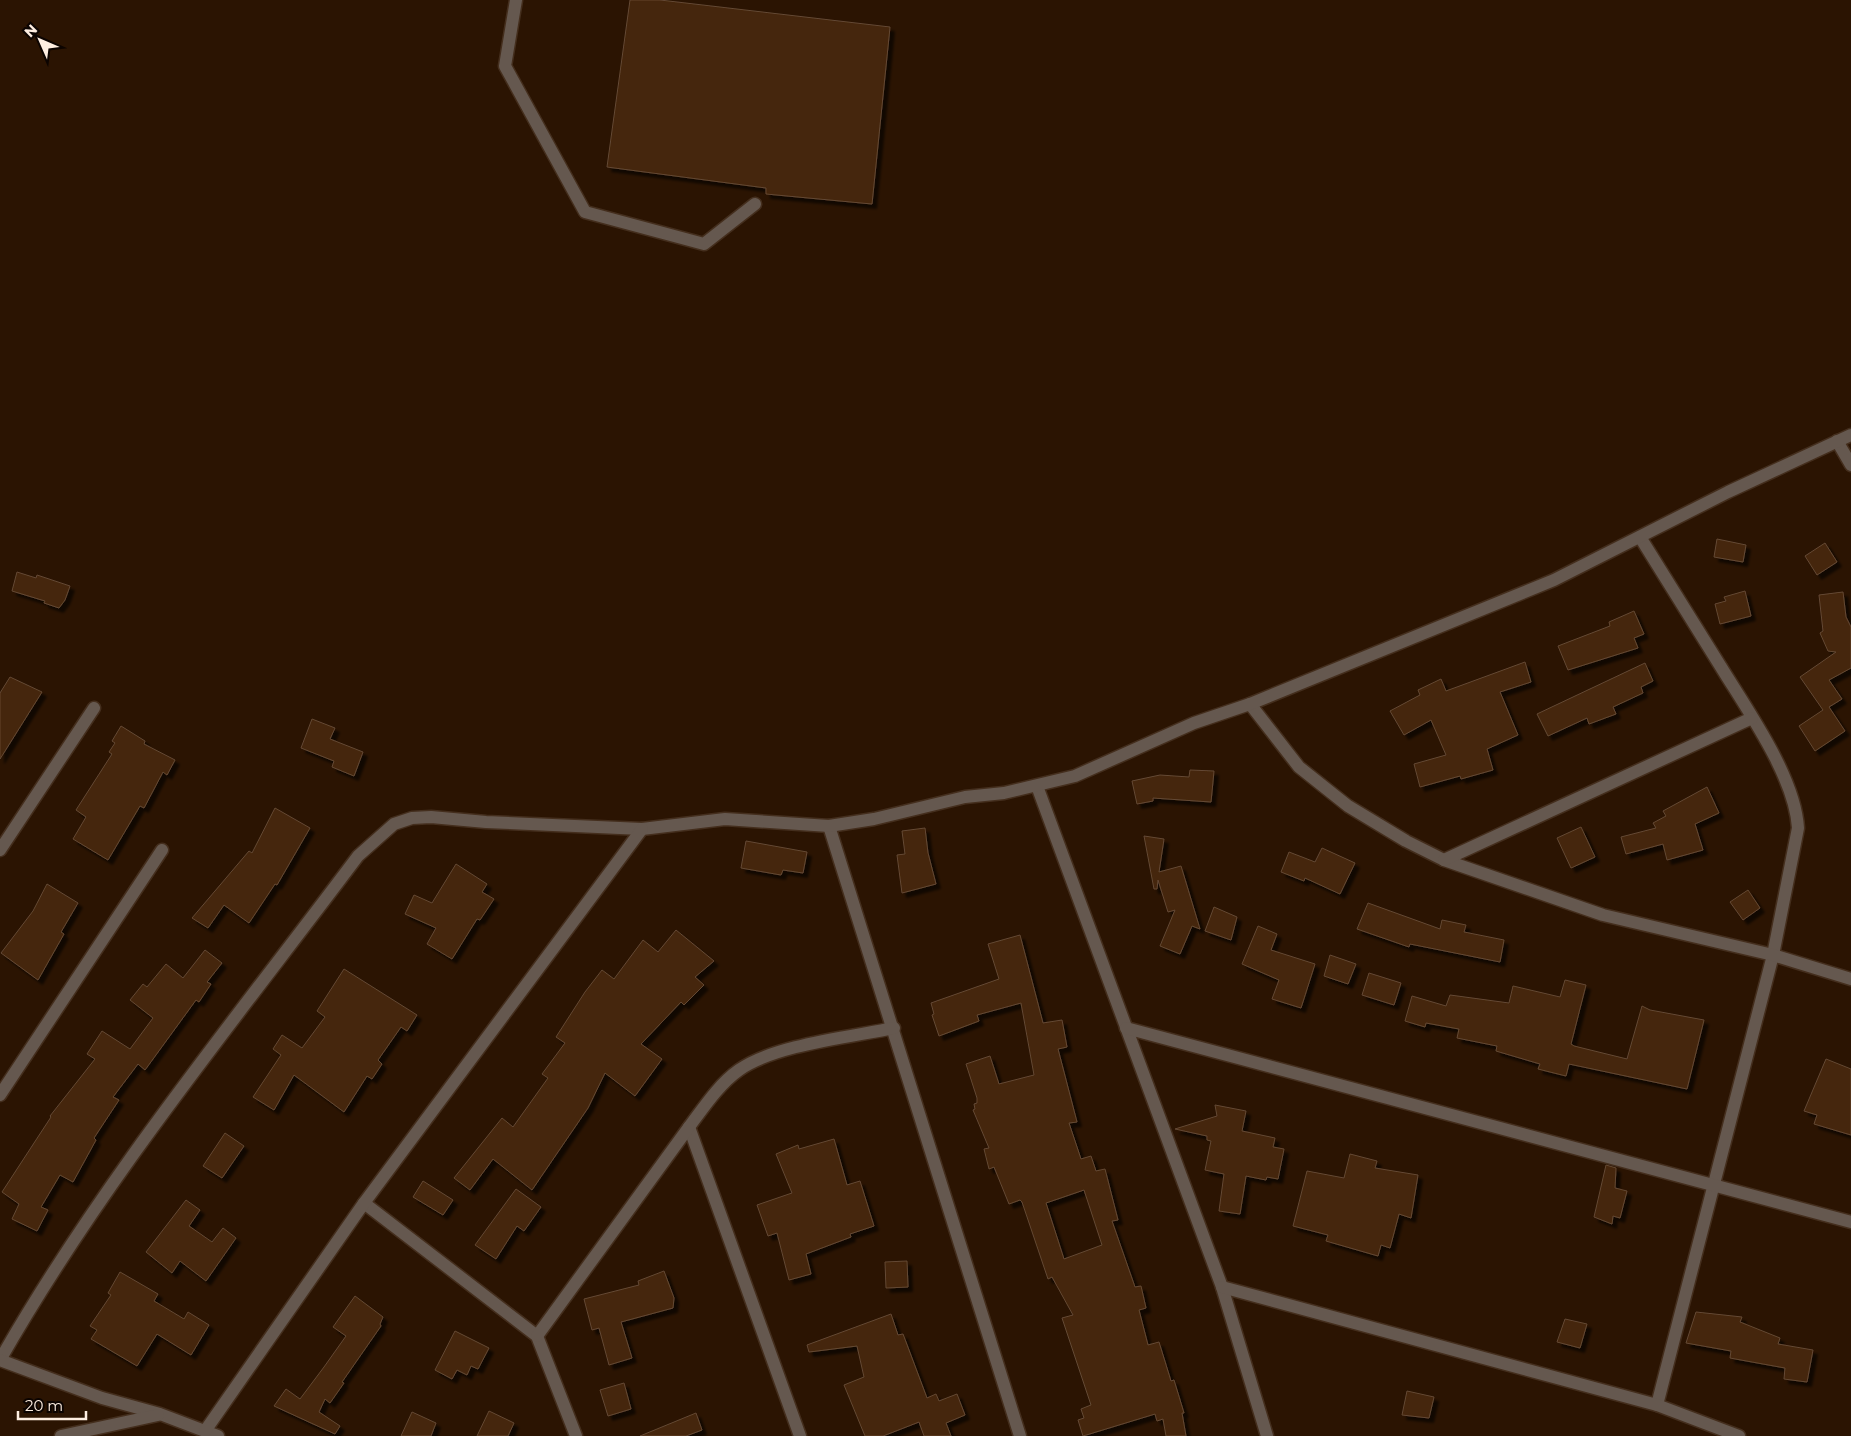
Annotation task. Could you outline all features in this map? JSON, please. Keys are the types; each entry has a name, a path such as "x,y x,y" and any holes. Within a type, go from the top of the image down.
{"street":[{"path":"516,0 505,66 585,212 704,244 755,204"},
{"path":"218,1436 160,1414 102,1398 0,1360 37,1295 127,1165 358,856 377,837 394,824 412,818 432,817 486,822 642,829 725,819 829,826 874,820 964,797 1004,793 1075,776 1194,724 1250,704 1554,580 1728,492 1851,435"},
{"path":"1837,442 1851,465"},
{"path":"1640,537 1752,718 1793,796 1797,809 1796,837 1773,955 1657,1405"},
{"path":"1250,704 1300,767 1348,806 1406,841 1444,860 1603,916 1773,955 1851,979"},
{"path":"0,850 94,708"},
{"path":"1444,860 1752,718"},
{"path":"1037,786 1222,1286 1267,1436"},
{"path":"829,826 894,1028 1020,1436"},
{"path":"205,1431 364,1203 642,829"},
{"path":"0,1095 162,850"},
{"path":"537,1336 689,1127 726,1081 753,1061 773,1053 894,1028"},
{"path":"1126,1028 1851,1222"},
{"path":"689,1127 800,1436"},
{"path":"364,1203 537,1336 576,1436"},
{"path":"1222,1286 1657,1405 1739,1436"},
{"path":"61,1436 160,1414"}],"building":[{"path":"630,0 660,0 890,27 872,204 766,194 766,188 607,167"},
{"path":"1717,539 1746,545 1743,562 1714,557"},
{"path":"1825,543 1837,562 1817,575 1805,556"},
{"path":"17,572 36,578 37,575 70,586 65,600 59,608 44,603 45,601 12,591"},
{"path":"1745,591 1751,616 1720,624 1715,604 1726,601 1724,597"},
{"path":"1843,592 1846,617 1851,627 1851,668 1829,680 1842,699 1829,707 1845,731 1815,751 1799,726 1823,710 1800,677 1836,652 1828,651 1820,633 1823,631 1819,595"},
{"path":"1634,611 1644,634 1634,638 1638,648 1568,670 1558,646 1610,626 1609,622"},
{"path":"1525,662 1531,682 1500,692 1518,735 1487,749 1493,770 1461,779 1460,776 1420,787 1414,764 1446,755 1431,720 1404,735 1390,711 1420,695 1418,690 1441,679 1446,691"},
{"path":"1645,663 1653,681 1641,687 1643,693 1613,707 1616,714 1589,724 1587,718 1548,736 1537,714"},
{"path":"10,677 42,692 0,759 0,693"},
{"path":"312,719 335,728 330,739 363,752 354,776 332,767 334,761 301,748"},
{"path":"121,726 145,741 144,744 175,760 167,775 163,772 144,808 140,806 108,860 73,839 86,817 76,810 112,754 109,752 115,743 112,741"},
{"path":"1190,770 1214,771 1211,802 1153,798 1153,801 1137,804 1132,781 1160,775 1189,777"},
{"path":"1707,787 1719,813 1695,824 1703,850 1667,860 1663,844 1626,854 1621,837 1656,828 1653,823 1666,816 1663,811"},
{"path":"275,808 310,828 277,885 275,884 249,923 224,905 208,928 192,918 249,851 252,853"},
{"path":"1581,827 1595,857 1571,868 1557,838"},
{"path":"925,828 928,853 936,884 902,893 897,855 905,854 902,831"},
{"path":"1144,836 1164,839 1159,872 1181,866 1200,929 1192,926 1180,954 1160,946 1175,910 1168,912 1158,880 1157,889 1154,889"},
{"path":"746,841 807,852 803,873 783,870 781,875 741,868"},
{"path":"1322,848 1355,863 1340,894 1305,878 1304,881 1281,872 1289,852 1315,862"},
{"path":"456,864 487,884 482,892 494,899 480,920 477,919 452,959 427,944 436,928 405,914 414,895 432,903"},
{"path":"47,884 78,903 61,932 64,934 38,980 1,953 33,911"},
{"path":"1748,890 1760,908 1743,920 1730,902"},
{"path":"1368,903 1440,929 1442,920 1466,925 1464,932 1504,940 1500,962 1410,944 1409,947 1357,929"},
{"path":"1214,907 1237,917 1231,940 1205,931"},
{"path":"1258,926 1277,934 1271,950 1315,964 1301,1008 1272,999 1279,980 1242,964"},
{"path":"676,930 714,961 695,977 704,985 684,1005 681,1002 641,1044 662,1059 635,1096 605,1073 588,1108 532,1190 493,1159 470,1190 454,1178 502,1118 513,1127 548,1078 542,1074 565,1043 556,1037 585,992 602,970 614,979 643,940 658,952"},
{"path":"1020,935 1043,1023 1062,1020 1067,1047 1058,1049 1077,1122 1069,1123 1081,1159 1091,1156 1096,1171 1105,1169 1118,1220 1112,1221 1135,1287 1141,1286 1146,1308 1139,1310 1148,1345 1159,1342 1171,1381 1174,1380 1184,1413 1182,1413 1186,1436 1166,1436 1163,1419 1157,1421 1155,1414 1083,1436 1078,1420 1084,1418 1081,1409 1091,1405 1062,1318 1073,1315 1052,1277 1048,1279 1022,1202 1020,1200 1009,1204 994,1167 989,1169 984,1149 989,1148 973,1110 975,1109 974,1104 977,1103 977,1098 966,1064 990,1056 999,1084 1034,1075 1021,1003 977,1015 979,1021 939,1036 932,1015 934,1014 931,1003 999,979 988,944","holes":["1084,1190 1102,1245 1064,1259 1046,1203"]},
{"path":"205,950 222,963 207,982 211,984 199,1002 196,1000 145,1070 138,1064 113,1097 119,1100 94,1138 96,1140 73,1182 60,1175 41,1207 48,1210 37,1231 12,1219 19,1204 2,1192 50,1116 95,1059 87,1054 102,1031 130,1049 153,1018 130,1000 143,984 147,987 166,964 183,978"},
{"path":"1330,955 1356,964 1348,984 1324,976"},
{"path":"344,969 417,1015 407,1031 401,1027 378,1060 382,1064 372,1079 367,1076 344,1112 294,1075 274,1110 253,1097 281,1055 273,1049 282,1035 302,1048 325,1017 317,1011"},
{"path":"1369,973 1401,983 1394,1005 1362,995"},
{"path":"1565,980 1586,985 1571,1044 1574,1046 1627,1059 1642,1006 1650,1010 1704,1020 1687,1089 1569,1064 1566,1076 1538,1069 1540,1064 1496,1051 1497,1046 1457,1038 1459,1029 1426,1023 1425,1027 1405,1021 1412,996 1446,1006 1450,995 1509,1003 1513,986 1560,997"},
{"path":"1826,1059 1851,1069 1851,1135 1814,1124 1817,1115 1804,1111"},
{"path":"1215,1105 1246,1111 1242,1131 1275,1138 1273,1147 1284,1149 1278,1179 1267,1177 1266,1180 1246,1176 1240,1214 1219,1211 1224,1174 1205,1170 1211,1141 1207,1140 1207,1136 1175,1129 1217,1116"},
{"path":"225,1133 244,1146 222,1178 203,1166"},
{"path":"834,1139 847,1185 860,1181 874,1226 850,1234 851,1237 806,1254 811,1274 789,1280 777,1233 768,1236 757,1205 792,1193 776,1154 798,1145 799,1149"},
{"path":"1350,1154 1377,1161 1375,1168 1418,1175 1411,1218 1399,1214 1390,1248 1381,1245 1378,1256 1326,1241 1328,1235 1293,1226 1307,1171 1344,1178"},
{"path":"1606,1165 1616,1168 1615,1188 1627,1191 1620,1218 1613,1216 1612,1224 1594,1217"},
{"path":"423,1181 453,1200 443,1215 413,1197"},
{"path":"516,1189 541,1207 524,1231 517,1226 496,1259 475,1245"},
{"path":"186,1200 200,1210 189,1226 212,1242 223,1228 236,1238 206,1281 180,1261 172,1273 146,1252"},
{"path":"907,1261 908,1287 886,1288 885,1262"},
{"path":"664,1271 674,1298 673,1308 621,1322 632,1358 609,1365 599,1328 592,1330 584,1299 639,1285 638,1281"},
{"path":"120,1272 158,1294 154,1301 184,1319 188,1312 209,1325 191,1355 157,1334 137,1366 91,1339 97,1330 90,1326 111,1295 108,1293"},
{"path":"355,1296 383,1317 381,1326 342,1382 344,1383 330,1403 325,1399 319,1412 340,1426 335,1434 274,1406 286,1389 300,1399 324,1367 346,1336 333,1327"},
{"path":"1696,1312 1742,1317 1740,1322 1780,1338 1778,1344 1813,1350 1807,1382 1784,1379 1785,1368 1730,1358 1731,1351 1686,1343"},
{"path":"891,1314 898,1335 903,1334 927,1398 936,1394 939,1401 957,1394 965,1415 946,1423 951,1436 924,1436 919,1422 883,1436 865,1436 844,1385 864,1377 857,1346 809,1352 807,1345"},
{"path":"1565,1319 1587,1324 1580,1348 1557,1342"},
{"path":"455,1331 489,1348 478,1369 471,1366 467,1375 457,1370 452,1379 435,1370"},
{"path":"624,1383 631,1409 608,1416 600,1390"},
{"path":"1407,1391 1434,1397 1429,1418 1402,1415"},
{"path":"489,1411 514,1423 508,1436 477,1436"},
{"path":"412,1412 436,1423 431,1436 401,1436"},
{"path":"696,1413 702,1430 686,1436 640,1436"}]}
